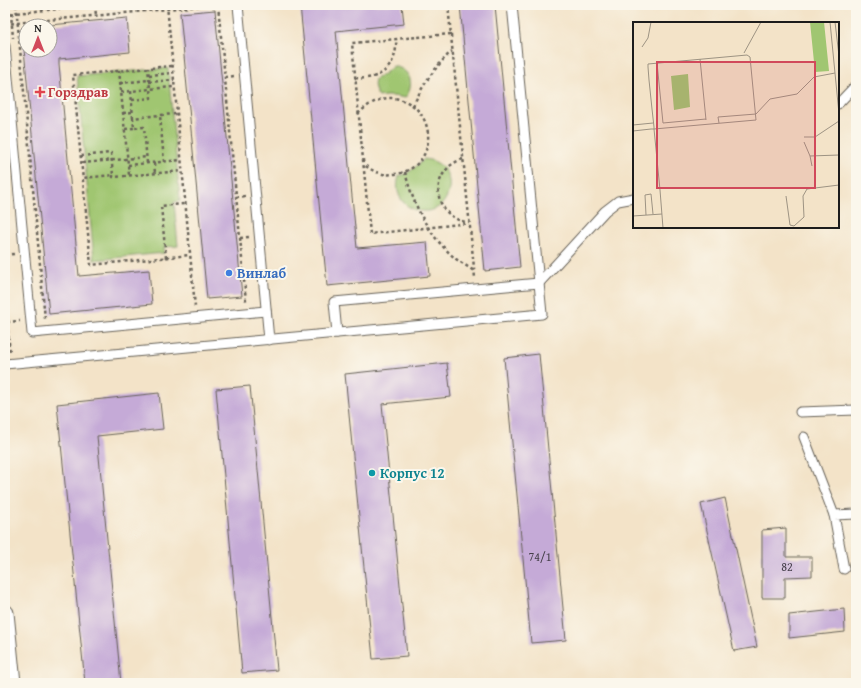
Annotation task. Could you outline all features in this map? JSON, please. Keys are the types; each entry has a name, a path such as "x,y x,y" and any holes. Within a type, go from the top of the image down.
{"street":[{"path":"5,613 12,683"}],"lane":[{"path":"238,5 269,340"},
{"path":"8,364 542,314 512,5"},
{"path":"5,46 32,333 266,311"},
{"path":"839,103 856,85"},
{"path":"337,333 334,302 539,283 605,211 618,201 633,198"},
{"path":"800,412 856,410"},
{"path":"804,437 834,515 844,569"},
{"path":"834,515 856,514"}],"path":[{"path":"16,5 45,319"},
{"path":"95,5 96,16"},
{"path":"5,14 99,5"},
{"path":"166,5 196,318"},
{"path":"5,24 211,5"},
{"path":"218,5 247,313"},
{"path":"448,5 476,289"},
{"path":"11,13 13,39"},
{"path":"451,34 352,43 358,115 370,234 469,223"},
{"path":"355,78 372,78 380,75 386,70 392,64 395,56 397,48 396,39"},
{"path":"413,106 418,93 433,70 452,51"},
{"path":"172,66 74,75 91,265 190,255"},
{"path":"132,100 151,98 148,68"},
{"path":"119,70 129,175"},
{"path":"149,75 173,73"},
{"path":"120,83 174,80"},
{"path":"121,92 174,86"},
{"path":"131,90 134,128"},
{"path":"358,115 365,106 375,101 385,98 396,98 413,106 423,116 427,126 427,148 422,158 405,172 394,175 383,174 373,171 364,165"},
{"path":"123,112 133,112"},
{"path":"133,118 177,114"},
{"path":"160,115 164,162"},
{"path":"125,129 144,127 147,163"},
{"path":"81,156 111,153 113,175"},
{"path":"82,163 147,157"},
{"path":"463,159 454,162 447,168 439,184 438,194 440,203 445,211 452,217 469,223"},
{"path":"128,165 181,160"},
{"path":"154,163 155,173"},
{"path":"83,178 182,171"},
{"path":"405,172 410,191 428,228 441,245 474,271"},
{"path":"166,258 161,206 185,204"},
{"path":"5,300 8,364"}],"green space":[{"path":"393,66 404,70 410,78 410,88 405,98 392,96 379,97 375,91 375,79 380,77"},
{"path":"168,68 180,201 174,202 178,246 164,247 164,253 94,260 77,76"},
{"path":"424,159 436,162 444,169 448,178 449,187 447,197 441,205 433,210 422,211 409,207 402,201 398,191 398,183 399,176 410,171"}],"building":[{"path":"300,5 402,5 404,24 336,31 357,248 427,242 430,276 327,286"},
{"path":"460,5 495,5 520,267 485,271"},
{"path":"215,10 242,296 207,299 180,13"},
{"path":"127,18 130,52 59,59 59,64 79,276 149,270 152,304 49,314 25,58 58,58 58,24"},
{"path":"539,354 566,640 531,643 504,358"},
{"name":"Корпус 12","path":"447,363 451,397 382,404 407,656 373,659 345,374"},
{"path":"250,386 277,670 242,673 216,389"},
{"path":"159,393 163,429 97,436 121,683 85,683 57,404"},
{"path":"725,498 757,647 734,651 701,504"},
{"path":"786,528 786,557 812,557 812,576 785,577 785,598 762,598 762,530"},
{"path":"844,609 845,632 789,638 789,615"}],"place":[{"name":"Горздрав","path":"40,92"},
{"name":"Винлаб","path":"229,273"},
{"name":"Корпус 12","path":"372,473"}]}
